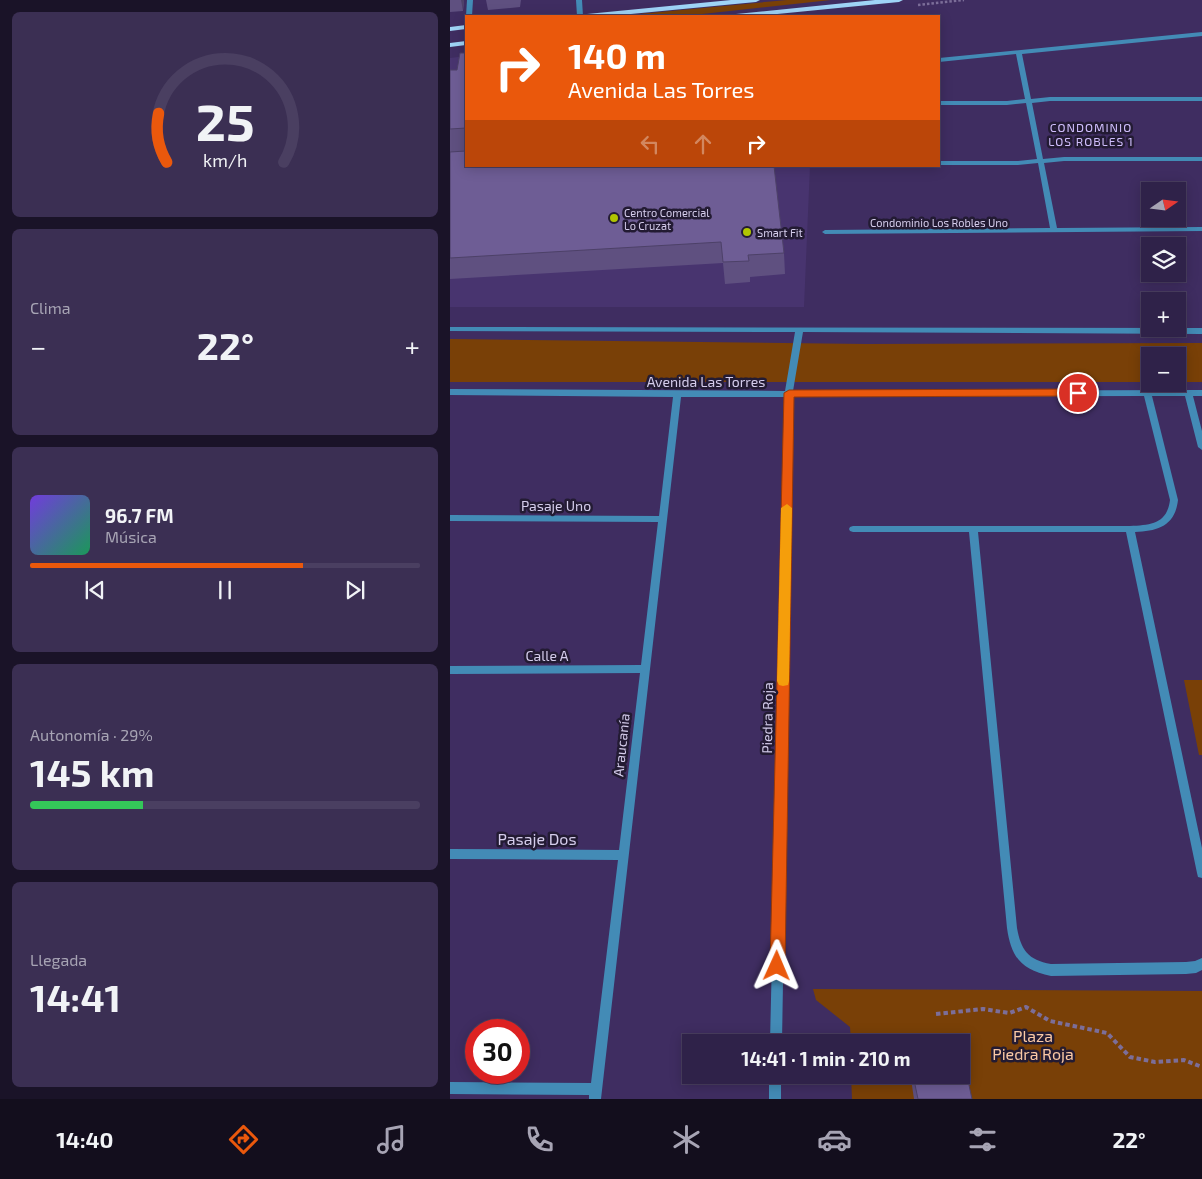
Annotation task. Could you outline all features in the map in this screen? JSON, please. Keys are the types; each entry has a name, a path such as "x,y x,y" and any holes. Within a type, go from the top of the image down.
{"main road":[{"path":"595,15 697,3 756,0"},
{"path":"763,15 899,0"},
{"path":"450,29 465,27"},
{"path":"450,45 465,43"}],"street":[{"path":"469,15 470,0"},
{"path":"579,0 580,15"},
{"path":"940,60 1202,34"},
{"path":"1019,53 1054,230"},
{"path":"940,103 1202,99"},
{"path":"940,163 1018,163 1064,159 1202,159"},
{"name":"Condominio Los Robles Uno","path":"824,232 1202,229"},
{"path":"450,329 1202,331"},
{"path":"789,393 799,331"},
{"name":"Avenida Las Torres","path":"450,392 677,394 1202,393"},
{"name":"Piedra Roja","path":"776,1034 789,393"},
{"path":"853,529 1130,529 1151,528 1160,525 1168,520 1174,507 1174,500 1147,393"},
{"path":"1188,393 1202,447"},
{"name":"Araucanía","path":"596,1094 677,394"},
{"name":"Pasaje Uno","path":"450,518 662,519"},
{"path":"972,529 1012,928 1017,951 1033,966 1051,970 1186,968 1202,964"},
{"path":"1130,529 1202,873"},
{"name":"Calle A","path":"450,670 645,669"},
{"name":"Pasaje Dos","path":"450,854 623,855"},
{"path":"775,1084 775,1099"},
{"path":"450,1088 596,1094"}],"path":[{"path":"936,1014 983,1009 1008,1013 1026,1007 1050,1021 1107,1033 1130,1057 1155,1062 1184,1060 1202,1067"}],"shaded area":[{"name":"Centro Comercial Lo Cruzat","path":"465,56 465,167 810,167 804,307 450,307 450,58"}],"green space":[{"path":"787,0 831,0 693,15 629,15"},
{"path":"450,339 866,344 1202,343 1202,382 1186,382 1186,347 1141,347 1141,382 450,382"},
{"path":"1184,680 1202,680 1202,755 1199,755"},
{"name":"Plaza Piedra Roja","path":"813,989 1202,991 1202,1099 852,1099 851,1084 970,1084 970,1034 850,1034 850,1027 816,1000"}],"building":[{"path":"460,53 465,53 465,128 450,129 450,70 457,70"},
{"name":"Centro Comercial Lo Cruzat","path":"465,151 465,167 774,167 784,253 748,255 749,261 723,262 721,242 450,258 450,152"},
{"path":"915,1084 969,1084 972,1099 918,1099"}],"slow traffic":[{"path":"783,681 787,508"}],"place":[{"name":"Centro Comercial Lo Cruzat","path":"614,218"},
{"name":"Smart Fit","path":"747,232"}],"district":[{"name":"CONDOMINIO LOS ROBLES 1","path":"1091,134"}],"route":[{"path":"777,966 789,393 1078,393"}]}
